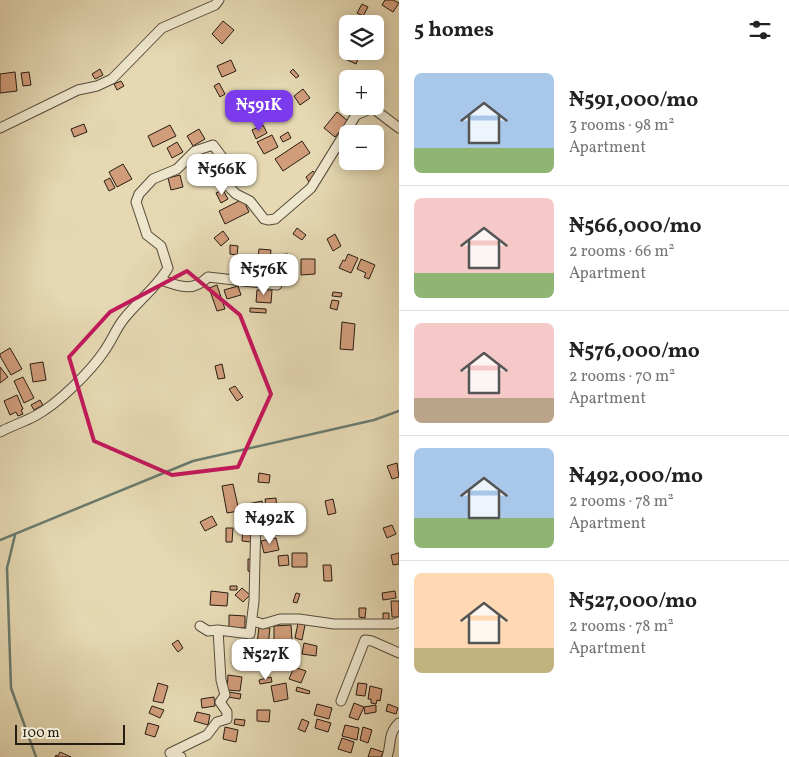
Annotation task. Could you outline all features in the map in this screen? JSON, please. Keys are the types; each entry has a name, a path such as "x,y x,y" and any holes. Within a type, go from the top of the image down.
{"street":[{"path":"0,128 78,90 97,86 112,79 162,28 215,5 219,0"},
{"path":"0,432 36,415 55,402 92,367 122,321 150,289 162,280 168,268 160,246 147,235 136,202 139,194 153,180 176,169 194,151 213,145 224,161 219,174 226,184 236,194 250,201 264,219 275,219 311,188 356,114 374,109 399,128"},
{"path":"162,280 188,288 201,284 208,277 277,284"},
{"path":"200,626 208,631 218,630 250,634 253,620 256,518"},
{"path":"253,620 263,624 280,619 299,619 334,624 394,624 399,622"},
{"path":"181,757 170,753 207,735 217,722 227,719 227,712 220,702 224,695 221,680 218,630"},
{"path":"341,701 365,640 372,641 399,654"},
{"path":"387,757 392,729 399,723"}],"highlighted area":[{"path":"187,271 240,315 271,394 238,467 172,475 94,441 69,357 110,312"}],"building":[{"path":"385,0 393,0 399,3 393,12 382,5"},
{"path":"362,4 368,7 364,15 357,13"},
{"path":"223,21 234,30 222,44 212,34"},
{"path":"231,60 236,71 222,77 217,66"},
{"path":"347,60 358,60 356,64"},
{"path":"100,69 103,75 95,79 92,74"},
{"path":"293,69 299,76 296,78 290,72"},
{"path":"15,72 17,91 0,93 0,74"},
{"path":"29,72 31,85 23,86 21,73"},
{"path":"121,81 124,86 117,90 114,84"},
{"path":"219,83 225,94 220,97 214,86"},
{"path":"303,89 310,98 300,105 294,96"},
{"path":"266,101 269,105 264,109 261,105"},
{"path":"337,112 348,121 345,125 339,125 339,132 335,137 324,128"},
{"path":"84,124 87,132 74,137 71,129"},
{"path":"170,125 176,136 153,147 148,136"},
{"path":"263,125 267,133 256,139 252,130"},
{"path":"199,129 205,139 193,146 187,136"},
{"path":"288,132 291,138 283,142 280,137"},
{"path":"272,135 278,147 264,154 257,142"},
{"path":"302,141 310,153 283,171 275,159"},
{"path":"177,142 183,152 172,158 167,148"},
{"path":"212,154 217,165 199,174 194,163"},
{"path":"123,164 132,179 117,187 109,172"},
{"path":"313,171 317,176 309,182 306,177"},
{"path":"180,175 183,187 171,190 168,178"},
{"path":"110,178 115,188 109,191 104,181"},
{"path":"223,190 228,199 221,203 216,193"},
{"path":"243,199 249,212 225,224 219,211"},
{"path":"297,228 306,235 302,240 293,234"},
{"path":"223,231 229,239 221,246 214,238"},
{"path":"335,234 341,246 333,251 327,239"},
{"path":"230,245 238,246 237,255 230,254"},
{"path":"259,249 271,250 269,269 257,268"},
{"path":"288,254 290,265 278,266 277,255"},
{"path":"348,254 358,258 351,273 339,268"},
{"path":"248,258 252,269 241,273 237,261"},
{"path":"301,259 315,259 315,274 301,275"},
{"path":"361,259 375,265 369,279 364,277 366,273 357,269"},
{"path":"217,285 225,309 217,311 209,288"},
{"path":"238,286 241,295 227,299 224,290"},
{"path":"257,290 272,290 271,303 256,302"},
{"path":"333,292 342,293 341,297 332,296"},
{"path":"332,300 339,301 337,310 330,308"},
{"path":"250,308 266,309 266,313 250,312"},
{"path":"342,322 355,324 353,350 340,349"},
{"path":"10,348 22,369 11,375 0,356 0,354"},
{"path":"43,362 46,380 33,382 30,364"},
{"path":"222,364 225,378 218,379 215,366"},
{"path":"0,367 8,377 0,383"},
{"path":"23,377 34,398 24,403 14,381"},
{"path":"235,386 243,397 237,401 229,389"},
{"path":"17,395 23,409 21,410 23,414 18,416 16,412 10,415 4,401"},
{"path":"40,400 43,405 34,410 31,405"},
{"path":"397,463 399,477 392,479 387,466"},
{"path":"259,473 270,475 269,483 258,482"},
{"path":"233,484 239,511 227,513 222,486"},
{"path":"276,498 277,513 267,514 265,499"},
{"path":"333,499 336,513 328,515 325,501"},
{"path":"262,501 263,506 245,511 243,505"},
{"path":"212,516 217,525 205,531 200,522"},
{"path":"243,517 245,525 239,526 237,518"},
{"path":"291,520 292,534 272,535 271,522"},
{"path":"392,525 396,534 387,538 383,528"},
{"path":"226,528 233,528 232,542 226,542"},
{"path":"243,528 252,529 251,542 242,541"},
{"path":"276,538 279,550 264,553 261,541"},
{"path":"292,553 307,553 307,567 292,567"},
{"path":"399,553 399,564 393,565 391,555"},
{"path":"288,555 289,565 279,566 278,556"},
{"path":"248,559 252,559 251,572 248,571"},
{"path":"323,565 331,565 332,581 324,581"},
{"path":"230,586 237,586 237,590 230,590"},
{"path":"242,588 250,595 243,602 235,595"},
{"path":"211,591 228,593 227,606 210,605"},
{"path":"395,591 396,598 383,600 382,593"},
{"path":"296,593 300,594 297,603 293,602"},
{"path":"391,601 399,601 399,617 392,617"},
{"path":"359,608 366,608 365,618 359,617"},
{"path":"383,613 389,613 389,621 383,621"},
{"path":"229,615 245,616 245,628 229,627"},
{"path":"298,623 305,625 302,640 295,638"},
{"path":"291,625 292,640 274,641 274,626"},
{"path":"259,627 270,628 268,645 257,644"},
{"path":"178,640 183,648 178,652 172,644"},
{"path":"237,642 245,642 246,654 238,655"},
{"path":"304,643 317,646 316,656 302,654"},
{"path":"294,667 306,671 301,683 289,679"},
{"path":"228,675 242,677 240,691 227,690"},
{"path":"271,677 272,682 260,684 259,680"},
{"path":"158,683 168,686 163,703 153,701"},
{"path":"286,683 288,699 274,702 271,686"},
{"path":"358,683 367,684 365,696 356,695"},
{"path":"370,686 382,689 380,701 377,700 376,704 371,703 371,699 368,699"},
{"path":"297,687 310,691 309,694 296,691"},
{"path":"229,692 241,694 240,699 228,697"},
{"path":"214,697 215,706 202,708 201,699"},
{"path":"354,703 364,707 358,720 349,717"},
{"path":"317,704 332,708 329,719 314,715"},
{"path":"388,704 398,708 396,714 386,711"},
{"path":"376,705 376,712 365,714 364,707"},
{"path":"152,706 164,710 160,718 149,713"},
{"path":"257,710 270,710 269,722 257,721"},
{"path":"197,712 210,715 208,725 194,721"},
{"path":"235,719 245,720 244,726 234,724"},
{"path":"302,719 309,722 305,732 298,729"},
{"path":"317,719 331,723 328,732 315,728"},
{"path":"148,723 159,726 155,737 145,734"},
{"path":"345,725 359,728 357,740 342,736"},
{"path":"225,727 238,730 236,742 223,739"},
{"path":"363,727 372,730 368,743 360,740"},
{"path":"342,738 354,742 351,753 338,749"},
{"path":"371,748 383,752 381,757 368,757"},
{"path":"60,752 71,757 55,757"}],"waterway":[{"path":"0,540 193,461 374,420 399,411"},
{"path":"15,535 7,568 11,688 36,757"}]}
